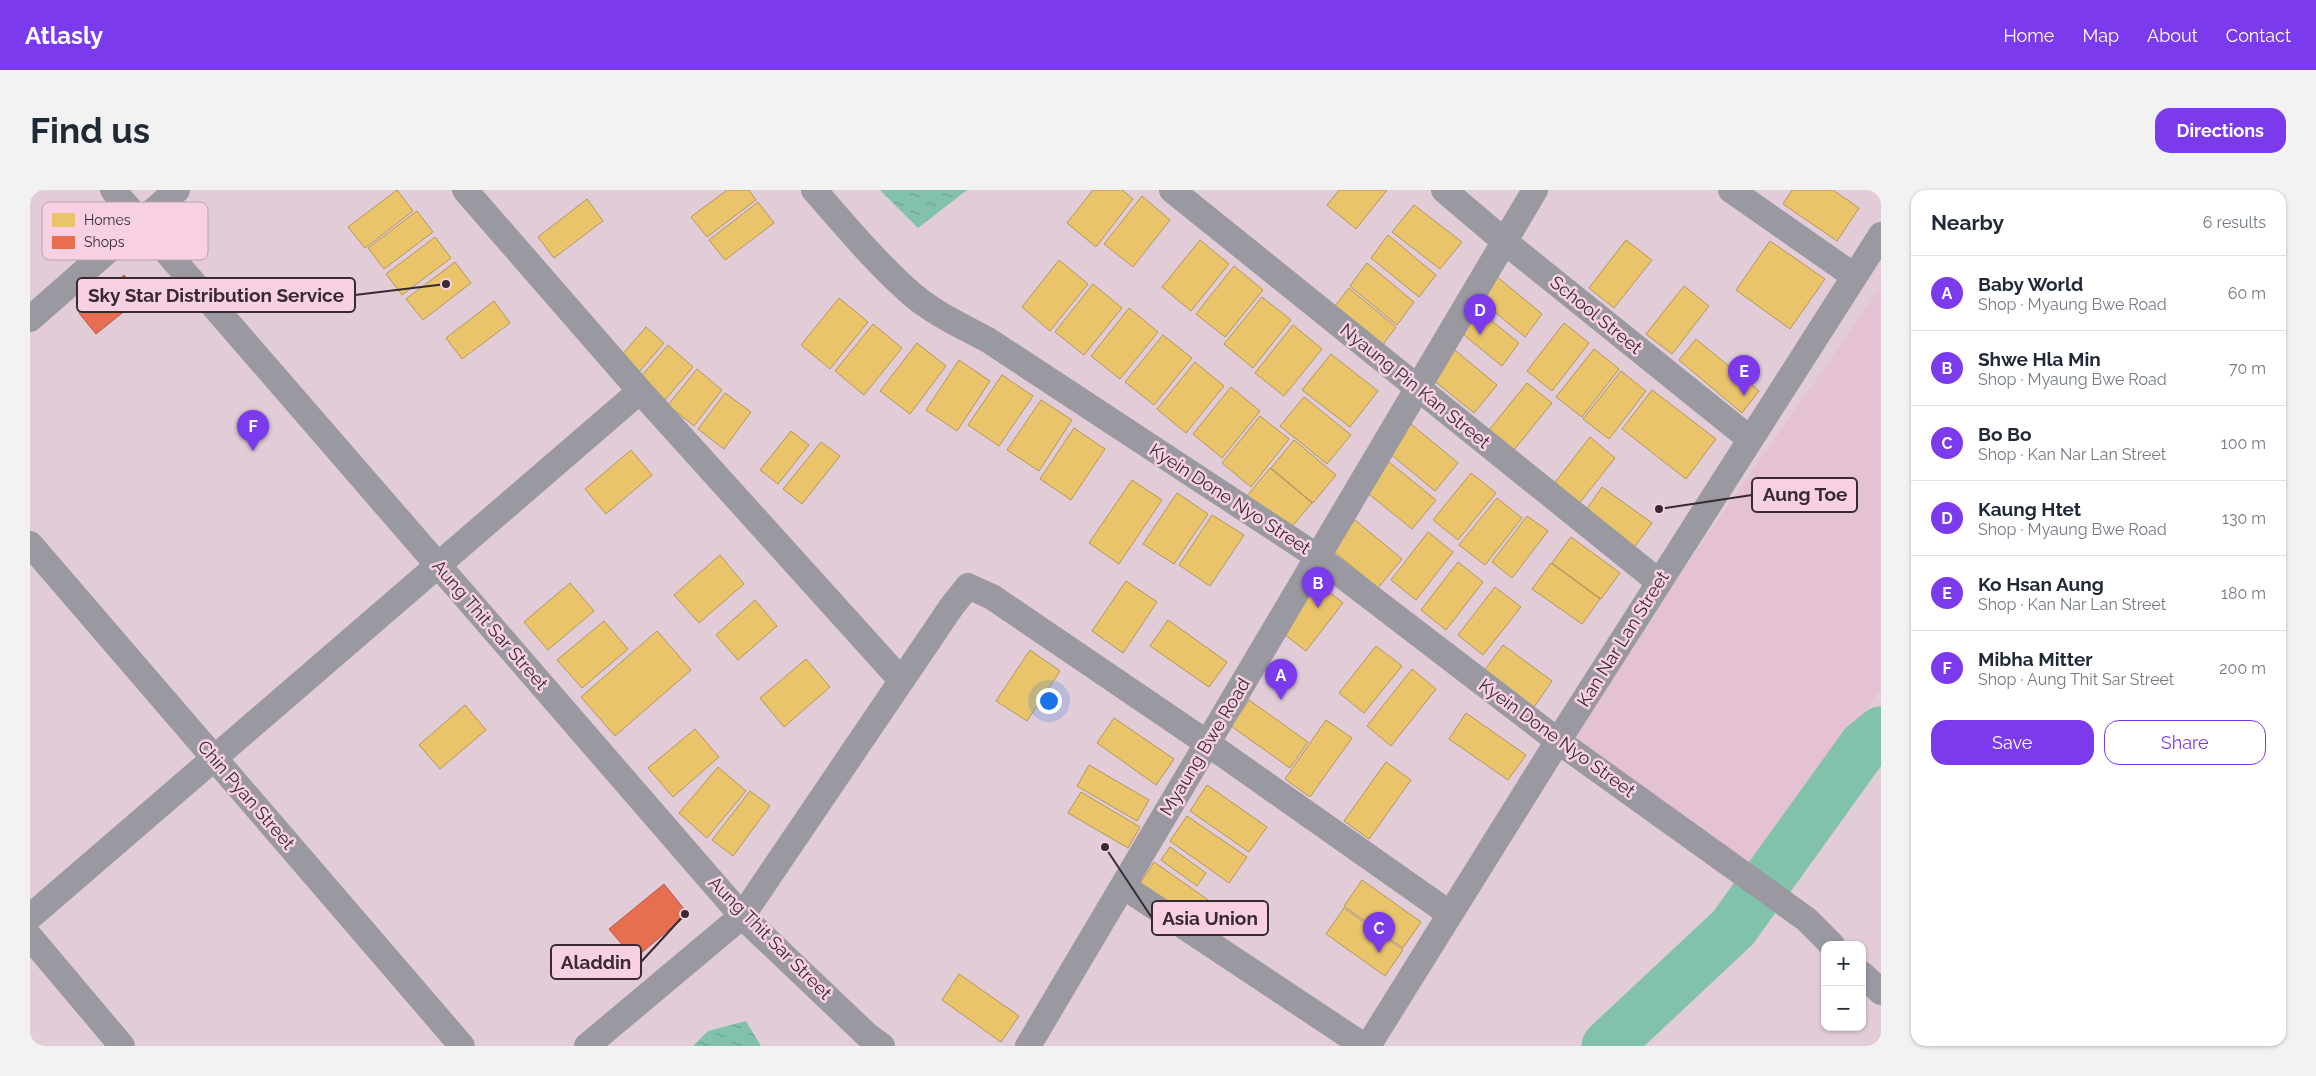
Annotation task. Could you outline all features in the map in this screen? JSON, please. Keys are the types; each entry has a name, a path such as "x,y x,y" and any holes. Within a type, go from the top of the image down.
{"street":[{"name":"Aung Thit Sar Street","path":"112,190 122,202"},
{"path":"163,202 177,190"},
{"path":"466,190 640,391 901,680"},
{"name":"Kyein Done Nyo Street","path":"814,190 860,242 907,290 946,318 988,340 1318,557 1558,741 1806,919 1828,941"},
{"name":"Nyaung Pin Kan Street","path":"1172,190 1659,582"},
{"name":"School Street","path":"1444,190 1504,241 1750,439"},
{"name":"Myaung Bwe Road","path":"1028,1046 1535,190"},
{"path":"1731,190 1854,276"},
{"name":"Kan Nar Lan Street","path":"1366,1046 1881,235"},
{"path":"30,319 97,260"},
{"name":"Aung Thit Sar Street","path":"173,260 742,916 882,1046"},
{"path":"30,917 640,391"},
{"name":"Chin Pyan Street","path":"30,544 462,1046"},
{"path":"587,1046 742,916 901,680 968,586 992,598 1207,743 1450,914"},
{"path":"1123,886 1366,1046"},
{"path":"30,937 122,1046"},
{"path":"1866,978 1881,992"}],"shaded area":[{"path":"1881,287 1881,688 1751,872 1564,740"}],"water":[{"path":"880,190 967,190 918,228"},
{"path":"746,1021 761,1046 693,1046 708,1031"}],"building: Homes":[{"path":"397,190 413,211 365,248 348,227"},
{"path":"727,190 749,190 756,200 707,237 691,217"},
{"path":"1093,190 1122,190 1133,199 1096,247 1067,223"},
{"path":"1339,190 1387,190 1356,229 1327,205"},
{"path":"1792,190 1833,190 1859,208 1837,241 1783,204"},
{"path":"1142,196 1170,220 1133,267 1104,244"},
{"path":"587,199 603,221 554,258 538,237"},
{"path":"758,202 774,223 725,260 709,240"},
{"path":"1414,205 1462,242 1440,269 1392,232"},
{"path":"417,211 433,232 384,269 368,248"},
{"path":"1388,235 1436,275 1419,297 1371,258"},
{"path":"435,237 451,258 402,295 386,274"},
{"path":"1200,240 1229,264 1191,311 1162,287"},
{"path":"1626,240 1652,260 1614,308 1589,288"},
{"path":"1770,241 1825,279 1790,329 1736,290"},
{"path":"1059,260 1088,284 1050,331 1022,307"},
{"path":"455,262 471,283 423,320 406,299"},
{"path":"1367,263 1414,302 1397,325 1350,286"},
{"path":"1234,266 1263,290 1225,337 1196,314"},
{"path":"1495,275 1542,314 1525,337 1477,297"},
{"path":"1093,284 1122,308 1084,355 1055,332"},
{"path":"1684,286 1709,306 1672,354 1646,334"},
{"path":"1349,288 1396,327 1379,350 1331,311"},
{"path":"1262,297 1291,320 1253,368 1224,344"},
{"path":"839,298 868,322 830,369 801,345"},
{"path":"494,301 510,323 462,359 446,338"},
{"path":"1471,304 1519,343 1502,366 1454,327"},
{"path":"1129,308 1158,332 1120,379 1091,356"},
{"path":"1564,323 1589,343 1552,391 1527,371"},
{"path":"873,324 902,348 864,395 835,371"},
{"path":"1293,325 1322,349 1284,396 1255,373"},
{"path":"646,327 664,343 638,373 620,357"},
{"path":"1163,335 1192,358 1154,405 1125,382"},
{"path":"1696,339 1759,391 1742,413 1679,360"},
{"path":"917,343 946,366 910,414 880,391"},
{"path":"668,345 693,367 665,400 639,379"},
{"path":"1450,346 1497,385 1474,413 1427,375"},
{"path":"1594,349 1619,369 1582,417 1556,397"},
{"path":"1331,354 1378,391 1350,427 1302,390"},
{"path":"959,360 990,381 957,431 926,410"},
{"path":"1195,362 1224,386 1186,433 1157,409"},
{"path":"697,369 722,390 694,426 668,405"},
{"path":"1621,371 1646,391 1609,439 1583,419"},
{"path":"1002,375 1033,396 999,446 968,425"},
{"path":"1527,383 1552,403 1514,450 1489,430"},
{"path":"1231,387 1260,411 1222,458 1193,434"},
{"path":"1652,390 1716,439 1686,479 1622,429"},
{"path":"725,393 751,412 724,449 698,429"},
{"path":"1304,397 1351,435 1327,464 1280,426"},
{"path":"1041,400 1072,420 1039,471 1007,450"},
{"path":"1260,416 1289,439 1251,487 1222,463"},
{"path":"1411,424 1458,463 1435,491 1388,452"},
{"path":"1074,428 1105,449 1071,500 1040,479"},
{"path":"791,431 809,445 778,484 760,470"},
{"path":"1590,437 1615,458 1578,505 1553,485"},
{"path":"1294,440 1336,475 1313,503 1271,468"},
{"path":"821,442 840,456 802,504 783,489"},
{"path":"631,450 652,475 606,514 585,489"},
{"path":"1389,462 1436,500 1412,529 1365,491"},
{"path":"1270,468 1312,503 1288,531 1247,496"},
{"path":"1471,473 1496,493 1458,540 1433,520"},
{"path":"1132,480 1162,500 1119,564 1089,543"},
{"path":"1602,487 1652,523 1633,549 1584,513"},
{"path":"1177,493 1208,514 1174,564 1143,544"},
{"path":"1497,498 1522,518 1485,565 1459,545"},
{"path":"1212,515 1244,535 1210,586 1179,565"},
{"path":"1527,516 1548,531 1512,578 1492,562"},
{"path":"1355,520 1402,559 1378,588 1331,549"},
{"path":"1428,532 1453,552 1416,600 1391,580"},
{"path":"1571,537 1620,573 1601,599 1552,563"},
{"path":"720,555 744,584 699,623 674,595"},
{"path":"1458,562 1483,582 1446,630 1421,610"},
{"path":"1551,563 1600,599 1582,624 1532,589"},
{"path":"1126,581 1157,602 1123,653 1092,631"},
{"path":"570,583 594,611 548,650 524,622"},
{"path":"1318,583 1343,603 1306,651 1280,631"},
{"path":"1495,587 1521,607 1483,655 1458,635"},
{"path":"755,600 777,626 738,660 716,635"},
{"path":"1168,620 1227,662 1209,687 1150,646"},
{"path":"604,621 628,649 582,688 557,660"},
{"path":"657,631 691,670 615,736 581,697"},
{"path":"1503,645 1552,681 1534,707 1484,671"},
{"path":"1376,646 1402,666 1364,713 1339,693"},
{"path":"1030,650 1060,671 1027,721 996,701"},
{"path":"806,659 830,687 784,727 760,698"},
{"path":"1412,669 1436,689 1391,746 1367,726"},
{"path":"1249,700 1308,742 1290,768 1231,726"},
{"path":"465,705 486,730 440,769 419,745"},
{"path":"1466,713 1526,755 1508,780 1449,739"},
{"path":"1114,718 1174,759 1156,785 1097,743"},
{"path":"1326,720 1352,738 1310,797 1285,779"},
{"path":"695,729 719,757 673,797 648,768"},
{"path":"1386,762 1411,780 1369,839 1344,821"},
{"path":"1089,765 1149,800 1137,821 1077,786"},
{"path":"718,767 746,791 707,838 679,813"},
{"path":"1207,785 1267,827 1249,852 1190,811"},
{"path":"750,791 770,806 733,856 712,840"},
{"path":"1081,792 1140,827 1128,848 1068,813"},
{"path":"1187,816 1247,857 1229,883 1170,841"},
{"path":"1170,847 1206,873 1197,886 1161,860"},
{"path":"1154,862 1214,904 1196,930 1137,888"},
{"path":"1362,880 1421,922 1403,948 1344,906"},
{"path":"1344,908 1403,950 1385,976 1326,934"},
{"path":"959,974 1019,1016 1001,1042 942,1000"}],"building: Shops":[{"path":"124,275 142,297 96,334 79,313"},
{"path":"664,884 688,914 634,959 609,929"}],"waterway":[{"path":"1607,1046 1733,928 1864,746 1881,732"}],"place":[{"name":"Sky Star Distribution Service","path":"446,284"},
{"name":"Kaung Htet","path":"1480,335"},
{"name":"Ko Hsan Aung","path":"1744,396"},
{"name":"Mibha Mitter","path":"253,451"},
{"name":"Aung Toe","path":"1659,509"},
{"name":"Shwe Hla Min","path":"1318,608"},
{"name":"Baby World","path":"1281,700"},
{"name":"Asia Union","path":"1105,847"},
{"name":"Aladdin","path":"685,914"},
{"name":"Bo Bo","path":"1379,953"}]}
